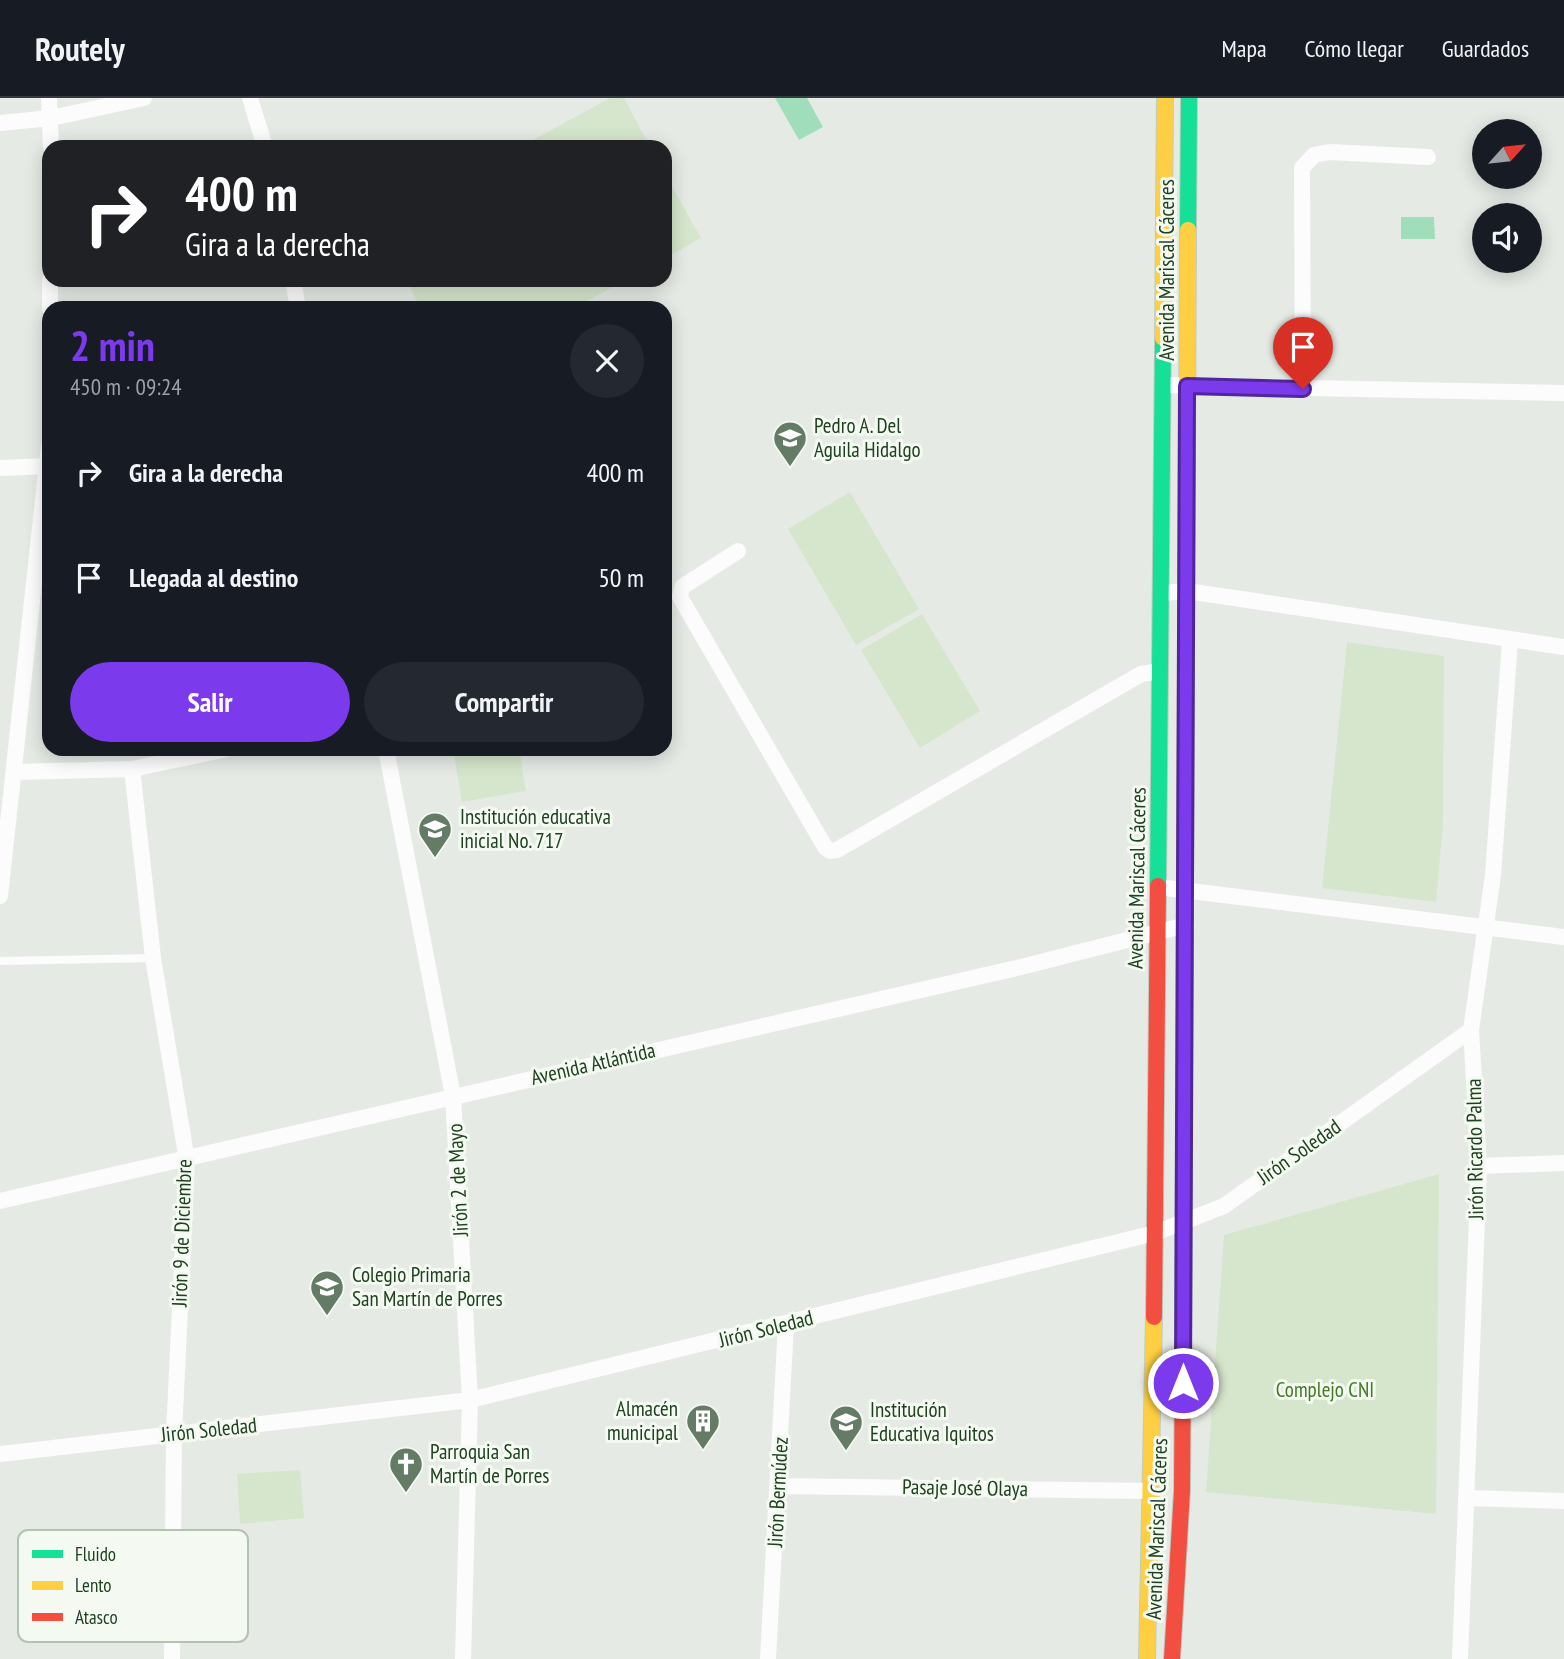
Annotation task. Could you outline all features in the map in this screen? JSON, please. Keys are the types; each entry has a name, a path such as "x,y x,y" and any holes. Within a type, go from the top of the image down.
{"main road":[{"name":"Avenida Mariscal Cáceres","path":"1147,1659 1155,1233 1165,98"},
{"name":"Avenida Mariscal Cáceres","path":"1172,1659 1182,1491 1189,98"}],"street":[{"path":"49,98 51,140"},
{"path":"0,123 51,118 144,98"},
{"path":"250,98 263,140"},
{"path":"1303,389 1302,168 1314,155 1329,152 1428,157"},
{"path":"1163,385 1564,393"},
{"path":"0,468 42,466"},
{"path":"0,896 42,529"},
{"path":"737,551 682,587 680,597 825,847 830,851 837,850 1141,674 1160,671"},
{"path":"1161,593 1187,591 1564,647"},
{"name":"Jirón Ricardo Palma","path":"1460,1659 1479,1166 1471,1030 1493,875 1510,641"},
{"path":"15,772 132,769 194,756"},
{"name":"Jirón 2 de Mayo","path":"387,756 453,1096 470,1400 463,1659"},
{"name":"Jirón 9 de Diciembre","path":"132,769 153,957 187,1160 174,1434 173,1530"},
{"path":"1158,887 1564,937"},
{"name":"Avenida Atlántida","path":"0,1200 187,1160 453,1096 1021,967 1186,925"},
{"name":"Jirón Soledad","path":"0,1454 470,1400 1155,1233 1224,1206 1471,1030"},
{"path":"1479,1166 1564,1163"},
{"name":"Jirón Bermúdez","path":"768,1659 786,1324"},
{"name":"Pasaje José Olaya","path":"779,1486 1152,1491"},
{"path":"1467,1498 1564,1501"}],"lane":[{"path":"0,961 153,957"}],"green space":[{"path":"610,98 624,98 646,140 533,140"},
{"path":"672,186 701,238 672,254"},
{"path":"410,287 612,287 587,301 417,301"},
{"path":"850,492 919,609 856,645 788,529"},
{"path":"922,614 980,711 920,748 861,650"},
{"path":"1347,642 1444,656 1443,825 1436,902 1322,888"},
{"path":"454,756 520,756 526,791 462,802"},
{"name":"Complejo CNI","path":"1439,1174 1436,1514 1206,1492 1224,1235"},
{"path":"300,1470 304,1518 240,1524 237,1474"}],"shaded area":[{"path":"775,98 807,98 823,127 799,140"},
{"path":"1401,217 1434,217 1435,239 1401,239"}],"traffic: fast":[{"path":"1188,230 1189,98"},
{"path":"1158,886 1163,338"},
{"path":"1183,1342 1186,650"}],"traffic: slow":[{"path":"1163,338 1165,98"},
{"path":"1186,650 1188,230"},
{"path":"1147,1659 1154,1317"}],"traffic: jam":[{"path":"1154,1317 1158,886"},
{"path":"1172,1659 1182,1491 1183,1342"}],"place":[{"name":"Pedro A. Del Aguila Hidalgo","path":"790,468"},
{"name":"Institución educativa inicial No. 717","path":"435,859"},
{"name":"Colegio Primaria San Martín de Porres","path":"327,1317"},
{"name":"Almacén municipal","path":"703,1451"},
{"name":"Institución Educativa Iquitos","path":"846,1452"},
{"name":"Parroquia San Martín de Porres","path":"406,1494"}],"route":[{"path":"1183,1383 1187,386 1303,389"}]}
